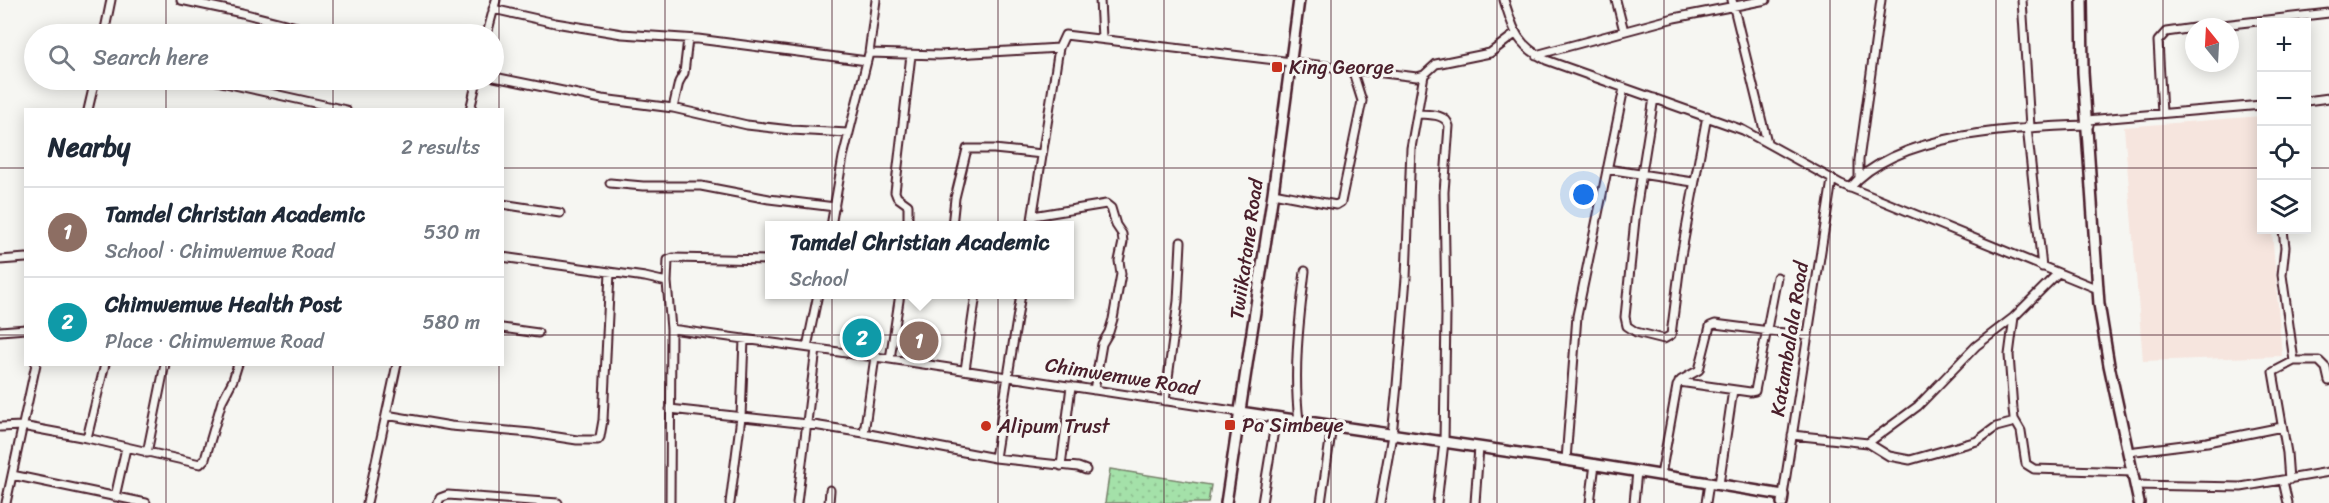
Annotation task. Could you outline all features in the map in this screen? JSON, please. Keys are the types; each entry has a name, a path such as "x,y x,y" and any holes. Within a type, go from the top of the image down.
{"street":[{"path":"106,24 111,0"},
{"path":"182,0 285,24"},
{"path":"489,24 496,0"},
{"path":"832,221 849,133 869,53 876,0"},
{"path":"1100,0 1102,38"},
{"name":"Twiikatane Road","path":"1226,503 1273,193 1299,0"},
{"path":"1504,0 1515,34 1536,55 1559,66 1707,116 1767,142 1850,188 2097,289"},
{"path":"1616,0 1624,30"},
{"path":"1536,55 1733,3 1766,0"},
{"path":"1859,178 1859,160 1881,0"},
{"path":"2022,0 2029,127 2042,267"},
{"path":"2082,0 2083,72 2097,289 2109,364 2139,503"},
{"path":"1733,3 1767,142"},
{"path":"493,9 555,23 622,34 688,39 867,61"},
{"path":"2298,18 2329,13"},
{"path":"2239,24 2257,22"},
{"path":"2162,113 2158,40 2166,32 2185,29"},
{"path":"1032,221 1059,48 1065,34 1417,77 1424,75 1436,64 1490,53 1515,34"},
{"path":"673,108 679,82 684,73 688,39"},
{"path":"869,53 939,55 1059,48"},
{"path":"908,221 908,205 897,197 895,192 911,55"},
{"path":"1273,193 1336,205 1341,202 1362,100 1352,69"},
{"path":"1380,503 1392,435 1406,278 1410,165 1424,75"},
{"path":"504,79 602,99 673,108 763,127 849,133"},
{"path":"1566,460 1577,316 1624,88"},
{"path":"88,108 93,90"},
{"path":"257,90 337,108"},
{"path":"470,108 475,90"},
{"path":"1654,98 1636,210 1625,322 1630,330 1664,339 1669,337 1680,256 1707,116"},
{"path":"2311,100 2329,98"},
{"path":"1850,188 1875,166 1920,147 2029,127 2257,105"},
{"path":"1417,114 1444,118 1449,126 1444,192 1446,314 1444,442 1437,503"},
{"path":"953,221 966,150 994,149 1042,154"},
{"path":"1607,169 1693,183"},
{"name":"Katambalala Road","path":"1783,499 1832,180"},
{"path":"610,183 700,186 759,197 835,207"},
{"path":"504,204 560,213"},
{"path":"1033,216 1106,204 1111,208 1116,225 1122,234 1123,242 1119,261 1121,274 1113,319 1102,344 1094,390"},
{"path":"2283,234 2285,264 2282,274 2294,361"},
{"path":"1165,401 1178,301 1181,242"},
{"path":"504,257 667,282"},
{"path":"0,260 24,258"},
{"path":"670,503 671,329 667,282 668,262 671,258 765,260"},
{"path":"386,415 451,426 531,433 577,440 598,440 603,420 609,272"},
{"path":"1299,421 1295,384 1296,348 1305,272"},
{"path":"1868,442 1918,406 1976,346 2014,317 2058,273"},
{"path":"1679,382 1755,391 1777,277"},
{"path":"807,347 817,299"},
{"path":"890,359 899,299"},
{"path":"965,370 975,299"},
{"path":"995,458 1020,299"},
{"path":"2014,317 2009,355 2015,422 2020,427 2024,460 2029,467 2133,472"},
{"path":"1661,475 1679,382 1699,370 1708,328 1712,324 1808,336"},
{"path":"504,328 538,333"},
{"path":"0,331 24,329"},
{"name":"Chimwemwe Road","path":"671,329 890,359 1595,464 1719,484 1783,499"},
{"path":"730,503 741,417 744,339"},
{"path":"797,503 816,349"},
{"path":"864,433 875,357"},
{"path":"2288,503 2287,453 2273,372 2294,361 2306,360 2323,363 2329,381"},
{"path":"6,503 36,366"},
{"path":"87,438 105,366"},
{"path":"147,453 165,366"},
{"path":"0,427 22,426 87,438 200,464 203,462 222,401 237,366"},
{"path":"367,503 397,366"},
{"path":"1061,466 1071,387"},
{"path":"1719,484 1733,390"},
{"path":"670,409 807,424 995,458 1078,467 1086,470"},
{"path":"1262,503 1276,418"},
{"path":"1792,435 1868,442 1889,456 1910,460 1977,441 1996,427 2015,422"},
{"path":"1321,503 1332,426"},
{"path":"2128,452 2207,442 2282,427"},
{"path":"1474,503 1479,447"},
{"path":"115,497 126,448"},
{"path":"1590,503 1595,464"},
{"path":"1634,503 1637,471"},
{"path":"2135,485 2241,487 2329,472"},
{"path":"12,475 146,503"},
{"path":"1706,503 1709,483"},
{"path":"829,503 830,490"},
{"path":"438,503 440,498 448,495 558,503"}],"shaded area":[{"path":"2257,116 2257,234 2272,234 2282,356 2143,361 2124,127"}],"green space":[{"path":"1110,469 1211,485 1208,503 1105,503"}],"place":[{"name":"King George","path":"1277,67"},
{"name":"Chimwemwe Health Post","path":"862,338"},
{"name":"Tamdel Christian Academic","path":"919,341"},
{"name":"Pa Simbeye","path":"1230,425"},
{"name":"Alipum Trust","path":"986,426"}]}
